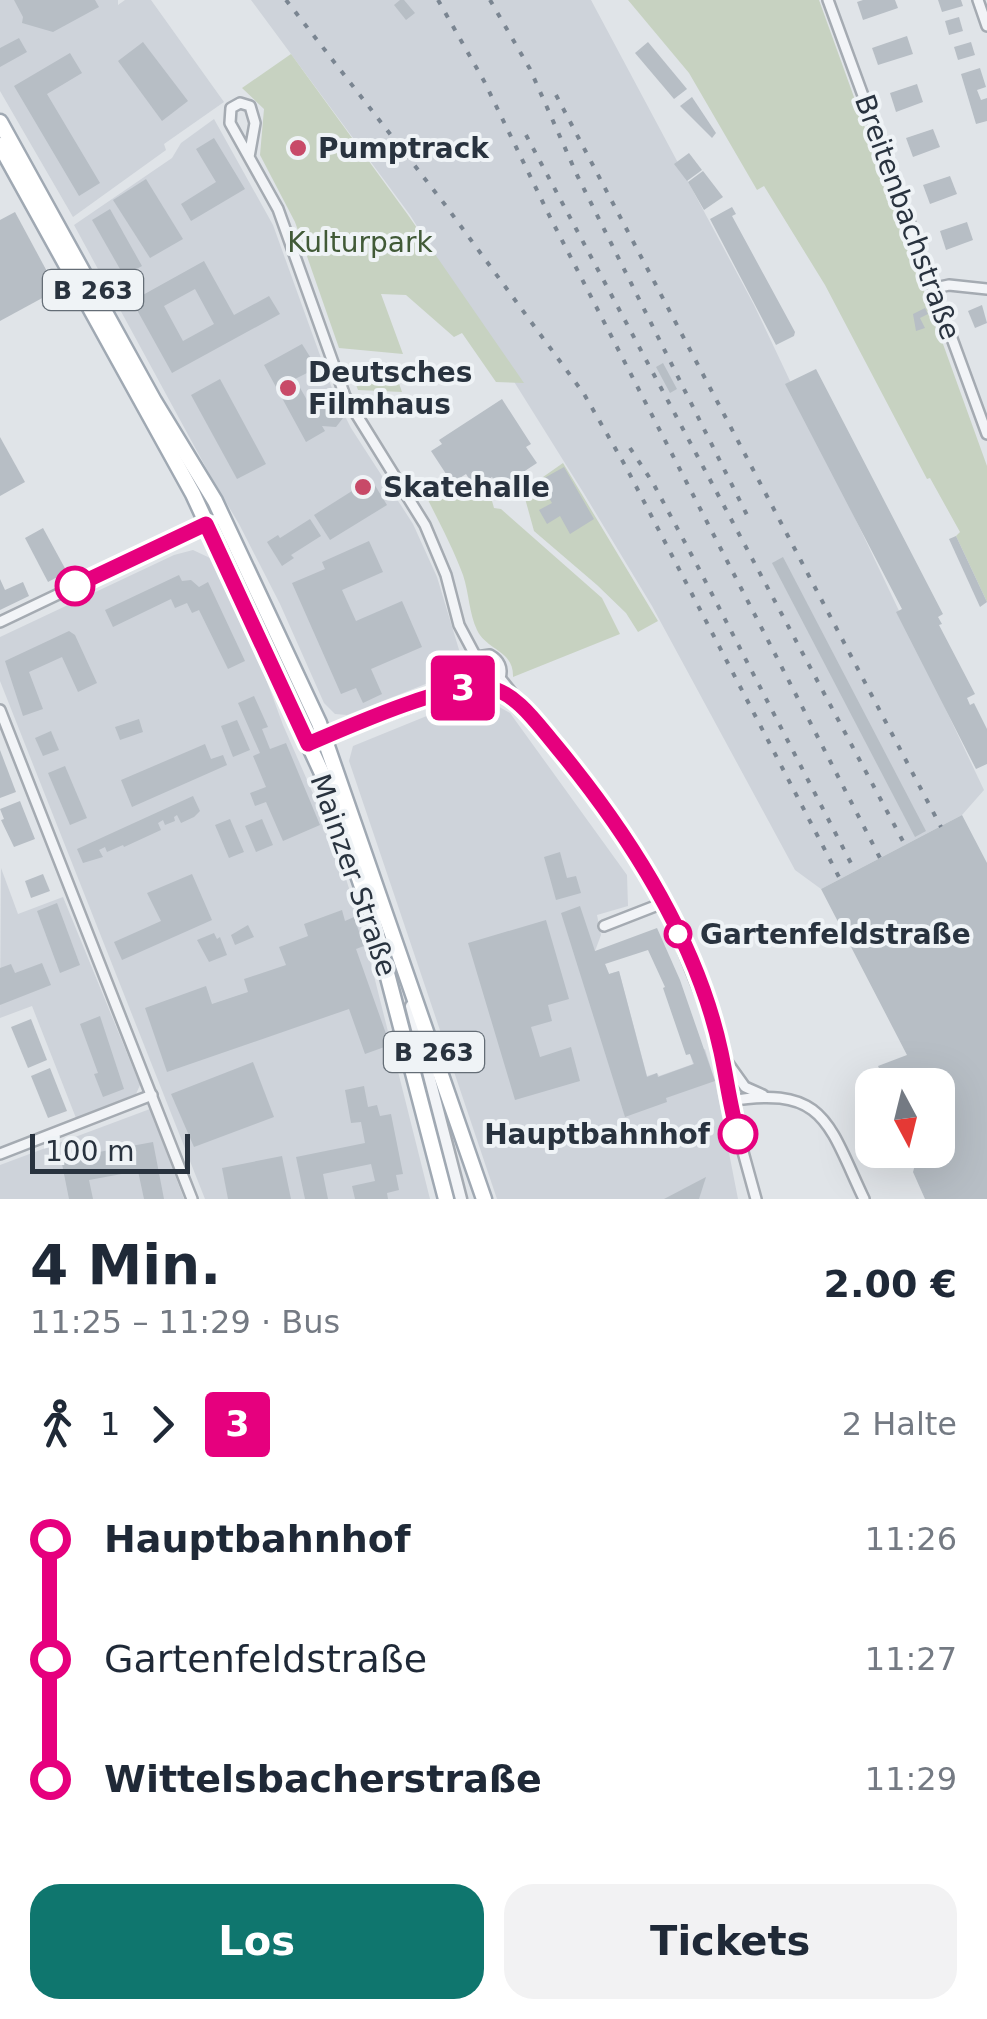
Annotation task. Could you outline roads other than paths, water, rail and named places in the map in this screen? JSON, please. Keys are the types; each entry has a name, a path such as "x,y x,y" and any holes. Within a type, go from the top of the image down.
{"main road":[{"name":"Mainzer Straße","path":"0,122 222,516 312,707 484,1199"},
{"name":"Mainzer Straße","path":"0,145 206,524 326,782 358,871 402,1020 446,1199"}],"street":[{"name":"Breitenbachstraße","path":"828,0 987,434"},
{"path":"978,0 987,26"},
{"path":"249,156 255,117 250,106 240,103 230,108 228,119 285,225 345,396 424,525 476,657"},
{"path":"935,288 950,285 987,289"},
{"path":"0,622 222,516"},
{"path":"443,693 468,672 476,657 494,657 501,669 500,678 516,702 592,793 663,903 700,989 721,1052 729,1102 756,1199"},
{"path":"468,672 476,686"},
{"path":"489,687 500,678"},
{"path":"308,744 443,693 476,686 489,687 516,702"},
{"path":"0,710 192,1199"},
{"path":"604,926 663,903"},
{"name":"Mainzer Straße","path":"400,956 428,1084 460,1199"},
{"name":"Mainzer Straße","path":"402,1020 428,1084"},
{"path":"721,1052 744,1087 770,1098"},
{"path":"0,1154 152,1095"},
{"path":"729,1102 770,1098 804,1102 820,1115 864,1199"}],"railway":[{"path":"286,0 446,206 584,394 626,467 840,879"},
{"path":"438,0 484,81 880,858"},
{"path":"490,0 530,69 577,175 751,523"},
{"path":"556,95 941,827"},
{"path":"526,135 905,845"},
{"path":"630,448 697,565 855,871"}],"place":[{"name":"Pumptrack","path":"298,148"},
{"name":"Deutsches Filmhaus","path":"288,388"},
{"name":"Skatehalle","path":"363,487"},
{"name":"Gartenfeldstraße","path":"678,934"},
{"name":"Hauptbahnhof","path":"738,1134"}],"park label":[{"name":"Kulturpark","path":"360,242"}]}
